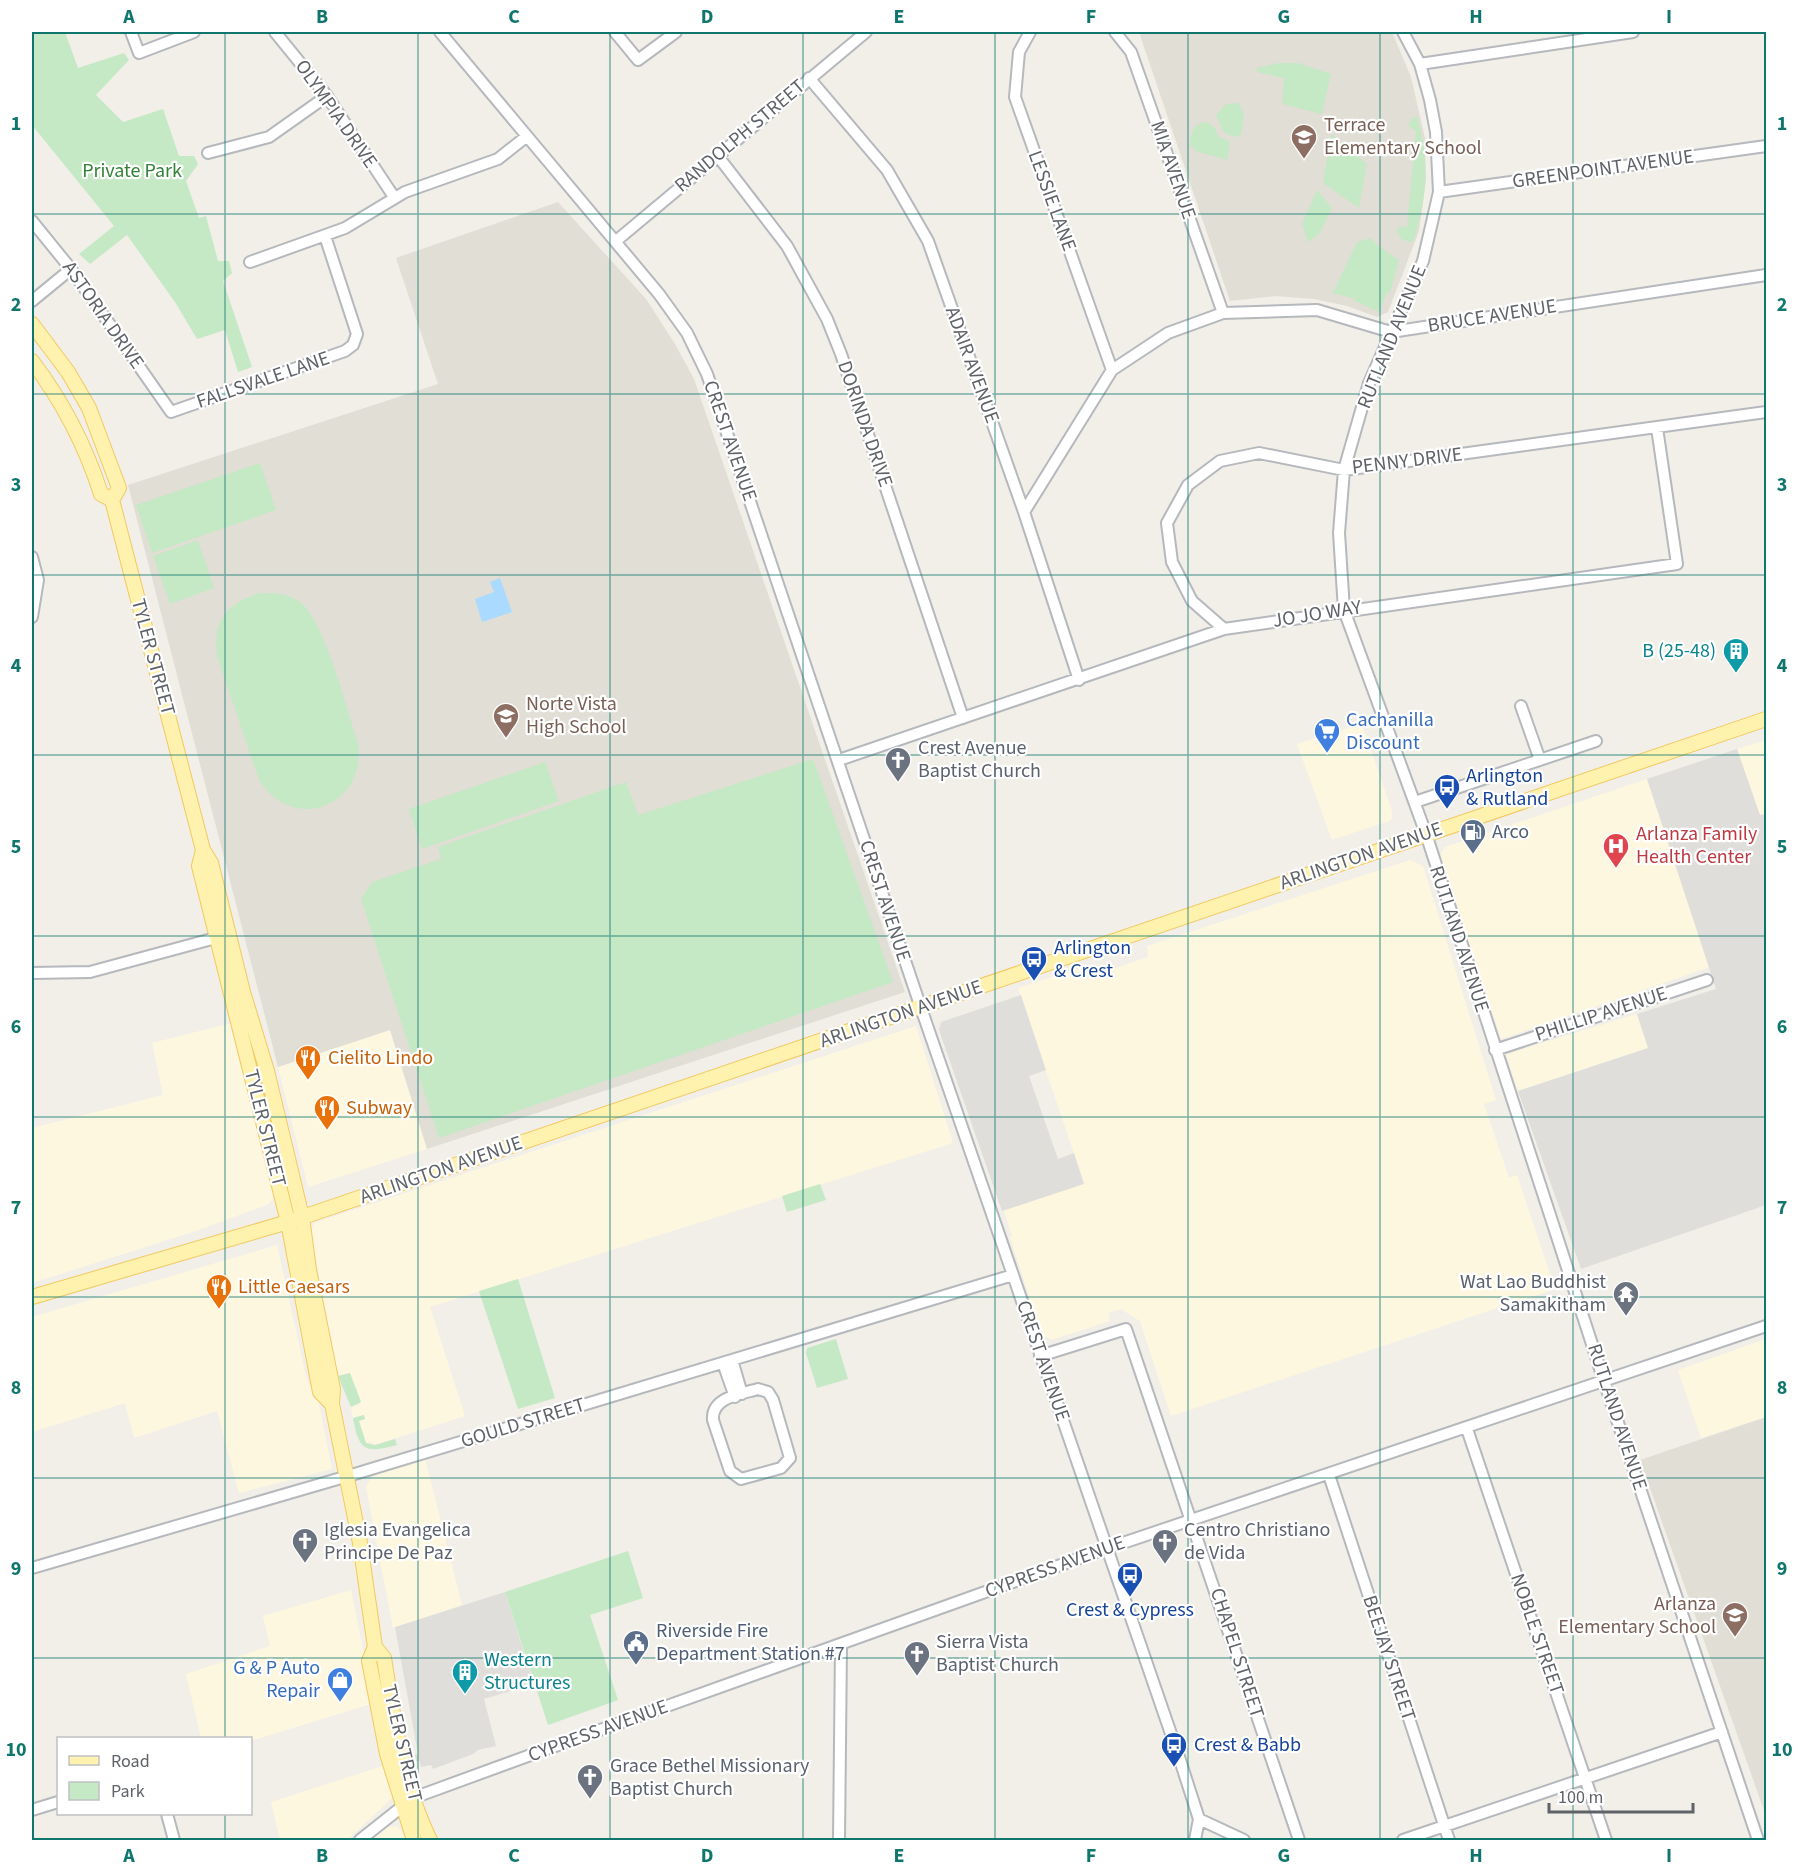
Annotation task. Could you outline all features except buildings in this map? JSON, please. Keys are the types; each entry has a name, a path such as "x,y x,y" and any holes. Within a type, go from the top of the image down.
{"main road":[{"name":"TYLER STREET","path":"32,324 68,372 89,408 119,488 112,500 203,850 199,866 267,1071 302,1217 309,1270 333,1389 332,1404 348,1476 375,1647 369,1661 387,1754 407,1803 430,1840"},
{"name":"TYLER STREET","path":"32,361 70,415 88,452 101,494 112,500"},
{"name":"ARLINGTON AVENUE","path":"32,1297 288,1222 1767,719"},
{"name":"TYLER STREET","path":"223,936 288,1222 320,1392 332,1404"},
{"name":"TYLER STREET","path":"407,1803 414,1840"}],"street":[{"path":"131,32 139,53 194,32"},
{"name":"OLYMPIA DRIVE","path":"275,32 327,96 394,197"},
{"name":"CREST AVENUE","path":"440,32 616,241 680,322 707,374 1199,1819 1195,1840"},
{"path":"615,32 638,60 675,32"},
{"name":"RANDOLPH STREET","path":"616,241 866,32"},
{"name":"LESSIE LANE","path":"1030,32 1020,52 1015,97 1112,370"},
{"name":"MIA AVENUE","path":"1115,32 1131,52 1224,313"},
{"name":"RUTLAND AVENUE","path":"1403,32 1420,64 1437,132 1439,192 1423,261 1369,383 1344,470 1339,533 1344,610 1426,834 1495,1050 1575,1286 1604,1382 1758,1840"},
{"path":"1420,64 1634,32"},
{"name":"ADAIR AVENUE","path":"809,78 886,170 928,241 1024,512 1079,680"},
{"path":"208,153 269,137 327,96"},
{"path":"250,262 325,236 361,220 394,197 498,159 527,136"},
{"name":"GREENPOINT AVENUE","path":"1439,192 1767,146"},
{"name":"DORINDA DRIVE","path":"717,155 788,246 842,354 963,718"},
{"name":"ASTORIA DRIVE","path":"32,221 71,269 171,412"},
{"name":"FALLSVALE LANE","path":"171,412 345,351 353,345 357,334 325,236"},
{"path":"32,301 71,269"},
{"name":"BRUCE AVENUE","path":"1024,512 1112,370 1168,333 1224,313 1317,310 1391,332 1767,275"},
{"name":"PENNY DRIVE","path":"1224,629 1192,601 1172,562 1167,523 1188,485 1220,461 1259,453 1344,470 1767,412"},
{"name":"JO JO WAY","path":"839,760 1224,629 1677,564 1657,428"},
{"path":"32,557 38,580 32,617"},
{"path":"1521,706 1540,760"},
{"path":"1415,802 1596,741"},
{"path":"32,974 90,972 223,936"},
{"name":"PHILLIP AVENUE","path":"1495,1050 1707,980"},
{"name":"GOULD STREET","path":"32,1568 348,1476 1013,1275"},
{"name":"CYPRESS AVENUE","path":"360,1840 407,1803 1108,1548 1467,1429 1767,1326"},
{"name":"CHAPEL STREET","path":"1040,1356 1126,1329 1193,1520 1299,1840"},
{"path":"728,1361 738,1395"},
{"path":"758,1389 765,1390 773,1400 790,1458 781,1468 743,1480 738,1479 730,1471 713,1420 714,1408 718,1403 738,1395 758,1389"},
{"name":"NOBLE STREET","path":"1467,1429 1606,1840"},
{"name":"BEEJAY STREET","path":"1329,1475 1449,1840"},
{"path":"839,1840 841,1645"},
{"path":"1403,1840 1722,1731"},
{"path":"32,1810 57,1802"},
{"path":"167,1815 174,1840"},
{"path":"1199,1819 1244,1840"}],"shaded area":[{"name":"Terrace Elementary School","path":"1139,32 1392,32 1411,77 1425,138 1426,181 1419,231 1388,312 1377,317 1347,306 1314,299 1276,296 1230,301"},
{"name":"Norte Vista High School","path":"558,202 646,299 694,379 905,992 427,1149 390,1030 278,1067 128,485 438,384 396,258"},
{"path":"1362,724 1392,811 1392,818 1332,840 1297,744"},
{"path":"1766,740 1766,814 1760,816 1737,749"},
{"path":"1737,749 1760,815 1766,814 1766,1205 1581,1269 1518,1091 1648,1048 1637,1014 1716,989 1647,779"},
{"path":"1647,779 1710,967 1501,1039 1440,856 1445,847"},
{"path":"1410,860 1423,866 1496,1100 1484,1104 1509,1178 1517,1175 1555,1289 1171,1416 1140,1321 1121,1309 1108,1313 1110,1321 1051,1340 1041,1333 1010,1237 1012,1236 1004,1211 1084,1183 1018,988 1082,967 1086,978 1148,957 1147,946"},
{"path":"1021,995 1046,1070 1029,1076 1058,1159 1074,1153 1084,1184 1002,1211 939,1030 941,1022"},
{"path":"1637,1014 1648,1048 1518,1091 1506,1054"},
{"path":"232,1023 276,1195 269,1204 199,1230 32,1283 32,1128 163,1095 152,1043"},
{"path":"916,1026 953,1143 430,1307 465,1416 374,1445 371,1442 366,1443 359,1421 364,1415 353,1418 351,1407 360,1404 357,1388 354,1389 350,1373 338,1376 311,1234 314,1223"},
{"path":"390,1030 427,1149 308,1187 278,1067"},
{"path":"277,1245 307,1381 317,1395 332,1469 239,1493 217,1411 134,1438 125,1403 32,1432 32,1317"},
{"path":"1766,1339 1766,1417 1701,1438 1678,1370"},
{"name":"Arlanza Elementary School","path":"1766,1417 1766,1816 1640,1460"},
{"path":"425,1459 462,1605 393,1628 366,1487 374,1474"},
{"path":"351,1590 374,1703 252,1741 252,1737 201,1737 186,1674 270,1646 263,1616"},
{"path":"505,1592 534,1684 484,1699 496,1746 478,1750 433,1769 431,1765 421,1767 420,1761 416,1761 415,1755 418,1754 395,1627"},
{"path":"386,1765 393,1797 347,1840 280,1840 271,1802"},
{"path":"398,1827 407,1840 369,1840 382,1828"}],"green space":[{"name":"Private Park","path":"43,32 65,32 78,68 124,53 129,60 96,95 123,122 163,109 179,156 194,156 198,164 186,181 199,218 206,216 218,261 229,261 232,273 223,281 252,367 238,372 225,330 197,339 175,302 127,235 90,264 79,254 114,226 32,125 32,35"},
{"path":"1279,63 1298,63 1331,74 1322,114 1282,104 1284,78 1257,72 1257,68"},
{"path":"1239,103 1244,115 1241,135 1233,137 1223,131 1216,115 1226,104"},
{"path":"1413,117 1417,117 1421,132 1425,180 1418,227 1413,242 1402,240 1397,231 1400,226 1407,227 1416,131 1408,126"},
{"path":"1207,122 1215,128 1218,136 1230,142 1227,160 1196,151 1190,145 1194,129 1199,124"},
{"path":"1331,134 1367,164 1359,208 1323,183"},
{"path":"1317,190 1332,208 1320,233 1308,242 1302,224"},
{"path":"1371,238 1399,260 1390,292 1387,292 1379,312 1353,300 1355,296 1352,298 1333,293 1357,242"},
{"path":"260,463 276,510 152,553 136,505"},
{"path":"198,540 214,588 170,604 153,556"},
{"path":"260,593 286,595 300,602 309,612 326,646 358,743 358,765 351,783 340,797 325,806 308,809 290,806 273,797 259,780 217,656 217,632 225,615 239,602"},
{"path":"813,759 893,982 439,1138 361,899 372,882 441,859 438,847 626,782 638,815"},
{"path":"545,762 559,801 422,849 409,809"},
{"path":"820,1184 826,1200 787,1212 782,1196"},
{"path":"518,1279 555,1398 518,1409 479,1291"},
{"path":"836,1339 848,1379 817,1388 806,1353 807,1348"},
{"path":"350,1373 361,1402 351,1407 338,1376"},
{"path":"364,1415 365,1419 359,1421 366,1443 375,1445 395,1439 397,1445 377,1449 365,1447 358,1437 353,1418"},
{"path":"628,1551 643,1598 590,1615 618,1700 548,1725 505,1592"}],"water":[{"path":"500,578 512,612 482,622 475,599 494,592 490,582"}],"place":[{"name":"Terrace Elementary School","path":"1304,160"},
{"name":"B (25-48)","path":"1736,674"},
{"name":"Norte Vista High School","path":"506,739"},
{"name":"Cachanilla Discount","path":"1327,754"},
{"name":"Crest Avenue Baptist Church","path":"898,783"},
{"name":"Arlington & Rutland","path":"1447,810"},
{"name":"Arco","path":"1473,855"},
{"name":"Arlanza Family Health Center","path":"1616,869"},
{"name":"Arlington & Crest","path":"1034,982"},
{"name":"Cielito Lindo","path":"308,1081"},
{"name":"Subway","path":"327,1131"},
{"name":"Little Caesars","path":"219,1310"},
{"name":"Wat Lao Buddhist Samakitham","path":"1626,1317"},
{"name":"Iglesia Evangelica Principe De Paz","path":"305,1564"},
{"name":"Centro Christiano de Vida","path":"1165,1565"},
{"name":"Crest & Cypress","path":"1130,1598"},
{"name":"Arlanza Elementary School","path":"1735,1638"},
{"name":"Riverside Fire Department Station #7","path":"636,1666"},
{"name":"Sierra Vista Baptist Church","path":"917,1677"},
{"name":"Western Structures","path":"465,1695"},
{"name":"G & P Auto Repair","path":"340,1703"},
{"name":"Crest & Babb","path":"1174,1768"},
{"name":"Grace Bethel Missionary Baptist Church","path":"590,1800"}]}
